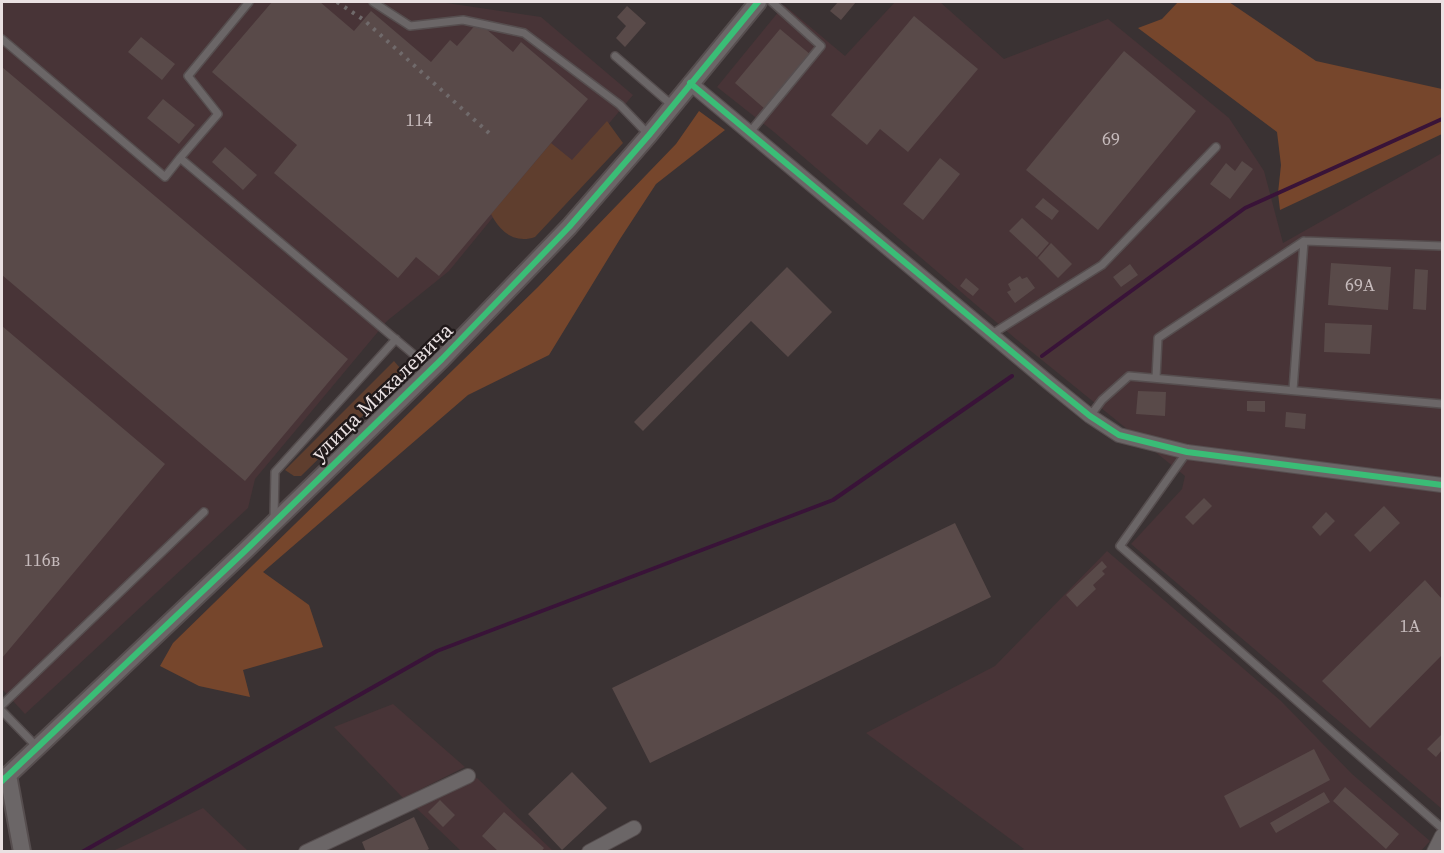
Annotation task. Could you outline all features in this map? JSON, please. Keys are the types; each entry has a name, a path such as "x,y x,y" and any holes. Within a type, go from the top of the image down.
{"street":[{"name":"улица Михалевича","path":"5,778 431,369 569,227 759,2"},
{"path":"690,82 1048,382 1090,416 1119,435 1187,452 1443,485"},
{"path":"306,852 468,776"},
{"path":"5,778 22,852"},
{"path":"589,852 634,828"},
{"path":"1434,852 1443,836"}],"lane":[{"path":"2,39 165,177 218,114 188,76 249,2"},
{"path":"373,2 410,27 463,20 524,33 620,105 649,135"},
{"path":"750,132 821,46 772,2"},
{"path":"615,56 673,106"},
{"path":"992,334 1102,265 1216,147"},
{"path":"180,158 431,369"},
{"path":"1293,390 1304,241"},
{"path":"1156,378 1158,338 1304,241 1443,246"},
{"path":"274,522 275,472 396,339"},
{"path":"1090,416 1102,400 1129,376 1443,404"},
{"path":"1187,452 1120,546 1443,828"},
{"path":"2,705 204,512"},
{"path":"2,711 37,747"}],"shaded area":[{"path":"2,2 440,2 541,17 633,95 574,165 499,210 449,271 387,321 255,479 248,508 25,714 2,689"},
{"path":"895,2 940,2 1004,59 1108,19 1229,118 1264,171 1283,243 1442,153 1442,809 1131,544 1182,489 1185,476 1016,339 774,132 717,87 784,5 845,56"},
{"path":"1178,2 1229,2 1316,61 1442,89 1442,134 1280,210 1278,193 1281,165 1277,132 1138,28 1162,19"},
{"path":"699,111 725,130 656,184 549,355 468,395 263,572 309,605 323,647 243,670 250,697 199,686 160,666 173,643 538,287 676,144"},
{"path":"607,121 623,143 535,237 515,238 504,231 491,214 551,143 572,160"},
{"path":"394,361 400,368 401,378 301,476 294,476 285,470"},
{"path":"1107,551 1281,701 1352,774 1430,841 1420,852 1019,851 1024,849 866,733 995,666"},
{"path":"393,704 465,767 403,798 334,727"},
{"path":"477,778 553,851 461,851 414,806"},
{"path":"203,808 248,851 113,851"}],"building":[{"path":"272,2 320,2 354,31 371,11 431,62 450,40 457,46 478,22 513,52 521,42 588,99 439,276 416,257 398,278 274,173 297,145 212,72"},
{"path":"838,2 856,2 841,20 830,11"},
{"path":"627,6 646,23 625,47 616,38 626,26 617,17"},
{"path":"914,16 978,69 908,152 880,129 867,145 831,115"},
{"path":"780,29 811,55 765,109 735,83"},
{"path":"141,37 175,64 162,80 128,52"},
{"path":"1124,51 1196,111 1098,230 1026,170"},
{"path":"2,67 348,359 245,481 2,275"},
{"path":"163,99 195,125 179,144 147,118"},
{"path":"225,147 257,175 243,190 212,162"},
{"path":"940,158 960,174 923,220 903,204"},
{"path":"1242,161 1253,169 1230,199 1210,184 1226,163 1235,171"},
{"path":"1043,198 1059,211 1052,220 1035,207"},
{"path":"1022,218 1049,243 1037,257 1009,231"},
{"path":"1051,243 1072,264 1058,278 1038,258"},
{"path":"1331,263 1391,267 1388,310 1328,305"},
{"path":"1130,264 1138,275 1121,287 1113,277"},
{"path":"787,267 832,312 788,357 751,321 643,431 634,422"},
{"path":"1415,269 1428,270 1426,310 1413,309"},
{"path":"1020,276 1022,279 1027,277 1035,288 1015,303 1007,292 1011,290 1008,284"},
{"path":"966,278 979,289 973,296 960,286"},
{"path":"1325,323 1372,325 1370,354 1324,352"},
{"path":"2,326 165,464 2,658"},
{"path":"1138,391 1166,392 1165,416 1136,414"},
{"path":"1247,401 1265,401 1265,412 1247,411"},
{"path":"1286,412 1306,414 1305,429 1285,427"},
{"path":"1204,498 1212,506 1193,525 1185,517"},
{"path":"1384,506 1400,523 1370,552 1354,535"},
{"path":"1326,512 1335,521 1320,536 1312,527"},
{"path":"955,523 991,597 650,763 612,688"},
{"path":"1102,561 1107,567 1102,571 1105,574 1093,585 1096,589 1077,607 1066,595"},
{"path":"1425,580 1442,599 1442,655 1370,728 1322,681"},
{"path":"1442,734 1442,750 1436,757 1427,749"},
{"path":"1314,749 1330,780 1240,828 1224,796"},
{"path":"572,772 607,808 562,850 528,814"},
{"path":"1345,787 1399,834 1386,849 1333,801"},
{"path":"1324,792 1330,802 1276,833 1270,823"},
{"path":"440,800 455,815 443,827 428,812"},
{"path":"504,812 544,848 541,852 499,852 482,836"},
{"path":"414,817 429,849 424,852 366,852 362,842"}],"waterway":[{"path":"1042,356 1245,208 1442,119"},
{"path":"82,852 437,651 833,500 1012,376"}],"railway":[{"path":"337,2 364,20 490,134"}],"cycle path":[{"path":"2,781 247,549 442,359 569,227 649,135 758,2"},
{"path":"690,83 1048,382 1090,416 1119,435 1187,452 1442,485"}]}
